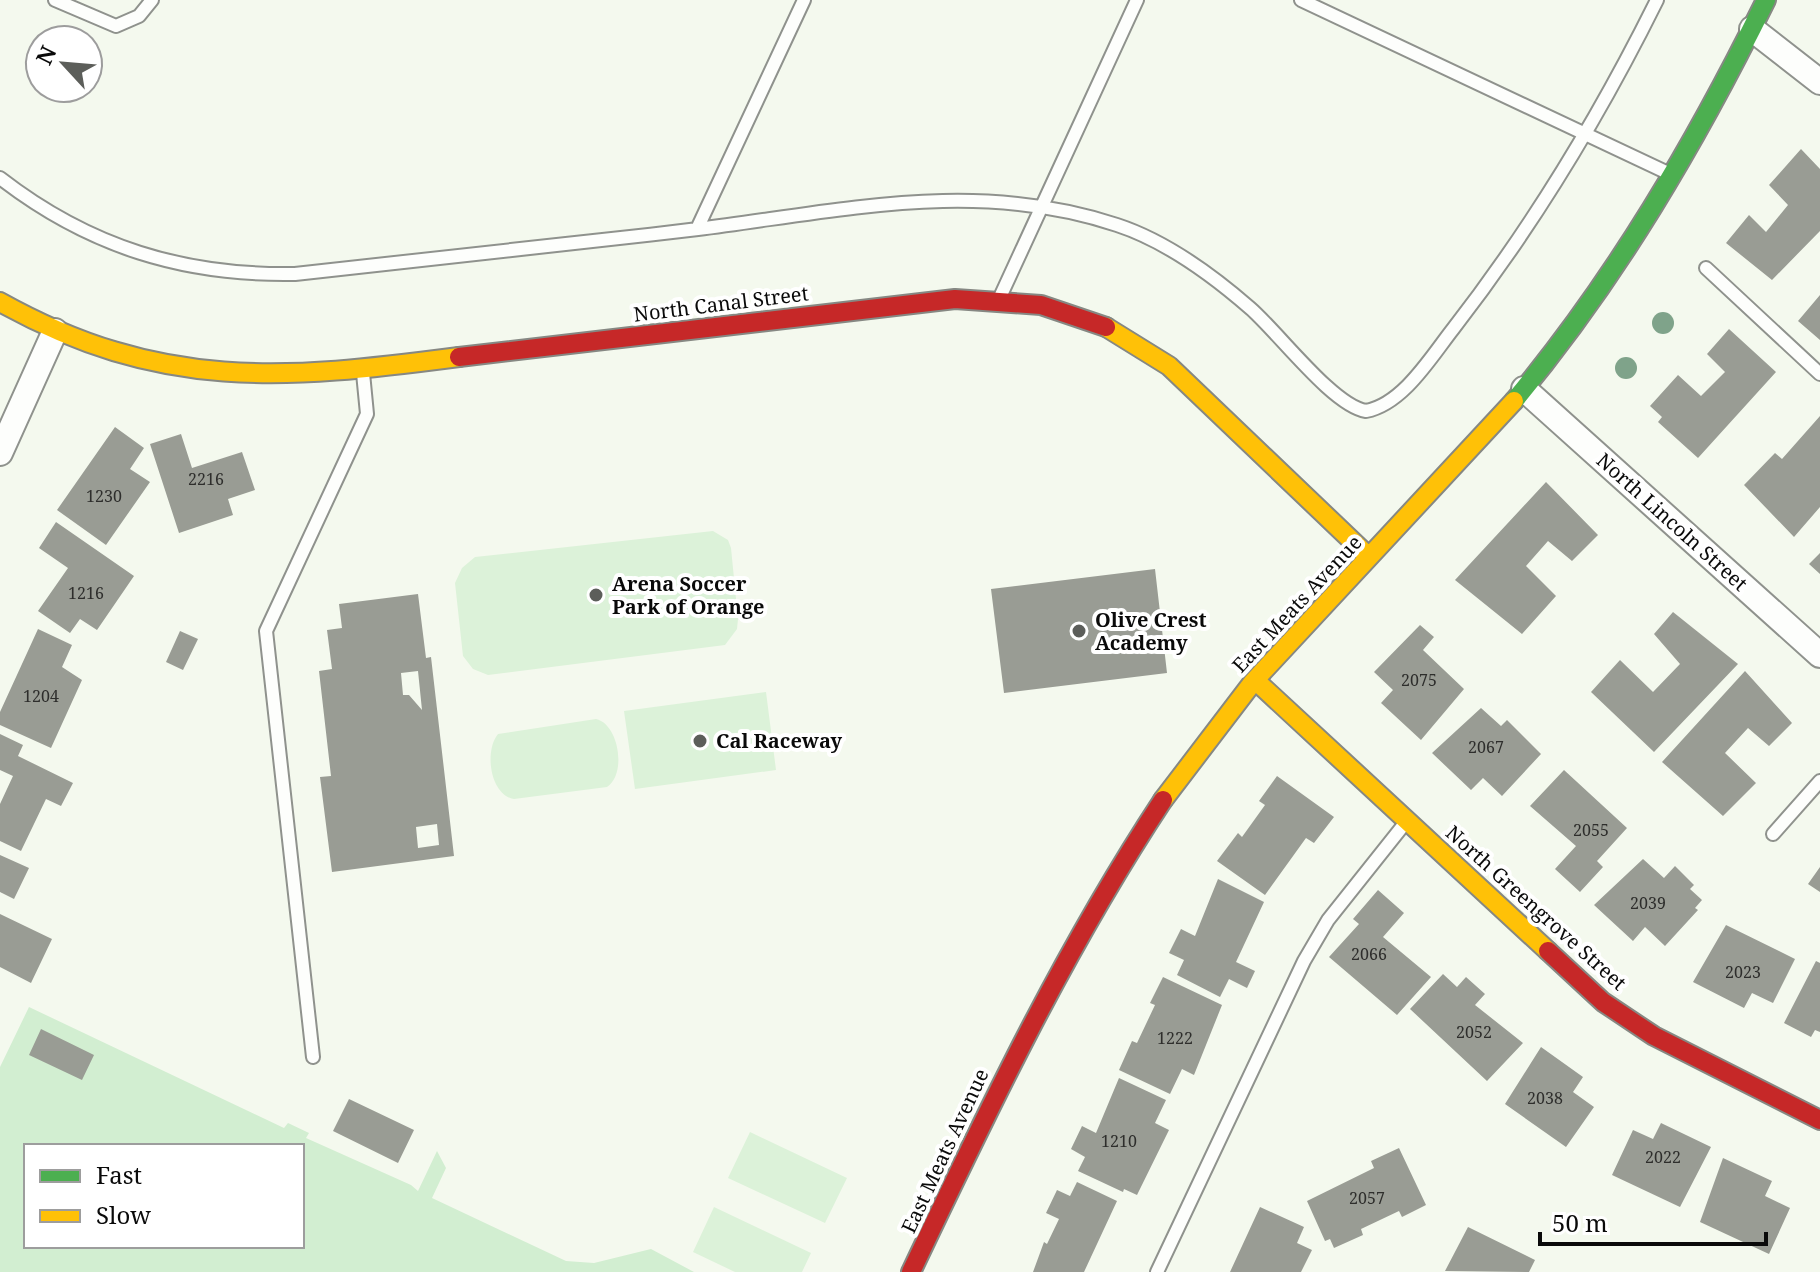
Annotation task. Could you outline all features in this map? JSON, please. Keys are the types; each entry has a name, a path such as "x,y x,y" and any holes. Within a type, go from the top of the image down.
{"street":[{"name":"East Meats Avenue","path":"911,1272 1033,1017 1100,893 1166,795 1255,680 1426,500 1524,389 1619,262 1674,176 1766,0"},
{"path":"1752,29 1820,82"},
{"name":"North Canal Street","path":"0,302 55,331 124,357 207,373 295,375 955,299 999,298 1068,311 1146,349 1188,384 1369,557"},
{"path":"0,453 55,331"},
{"name":"North Lincoln Street","path":"1524,389 1820,655"},
{"name":"North Greengrove Street","path":"1255,680 1603,1002 1654,1036 1820,1120"}],"lane":[{"path":"55,0 116,26 139,16 152,0"},
{"path":"697,229 804,0"},
{"path":"999,298 1137,0"},
{"path":"1301,0 1674,176"},
{"path":"0,178 108,242 150,257 217,272 295,274 941,199 1042,204 1122,226 1194,265 1251,309 1343,400 1366,411 1391,401 1430,359 1516,245 1587,134 1657,0"},
{"path":"1706,268 1820,374"},
{"path":"313,1057 266,631 367,414 363,367"},
{"path":"1773,834 1820,781"},
{"path":"1157,1272 1304,961 1328,920 1408,820"}],"green space":[{"name":"Arena Soccer Park of Orange","path":"713,531 728,540 731,548 738,619 737,629 725,645 488,675 473,669 463,656 455,583 462,568 475,557"},
{"name":"Cal Raceway","path":"766,692 776,770 635,789 624,711"},
{"path":"596,719 610,730 618,750 617,772 607,787 514,799 499,790 491,761 491,751 498,734"},
{"path":"29,1007 284,1128 288,1123 309,1133 306,1138 411,1185 418,1191 437,1151 446,1168 432,1198 566,1261 594,1263 651,1249 694,1272 0,1272 0,1067"},
{"path":"750,1132 847,1178 825,1223 728,1178"},
{"path":"714,1207 811,1253 802,1272 735,1272 693,1252"}],"building":[{"path":"1801,149 1820,169 1820,231 1772,280 1726,243 1749,215 1766,232 1788,205 1769,185"},
{"path":"1820,295 1820,340 1798,321"},
{"path":"1729,329 1776,372 1698,458 1658,422 1662,417 1650,406 1678,375 1701,396 1725,372 1707,354"},
{"path":"1820,416 1820,507 1794,537 1744,485 1775,453 1782,459"},
{"path":"115,427 144,448 130,469 150,482 106,545 57,510"},
{"path":"181,434 192,468 242,452 255,490 228,499 233,515 179,533 150,444"},
{"path":"1546,482 1598,535 1572,561 1548,541 1526,566 1556,596 1522,634 1455,580"},
{"path":"56,522 134,576 97,630 80,619 70,633 38,611 68,568 39,548"},
{"path":"1820,553 1820,574 1809,564"},
{"name":"Olive Crest Academy","path":"1155,569 1167,673 1004,693 991,589"},
{"path":"418,594 426,658 431,657 454,856 332,872 320,777 331,776 319,671 332,669 327,630 342,628 339,604","holes":["418,671 422,710 409,695 403,695 401,673","437,824 439,845 418,848 416,827"]},
{"path":"1673,612 1738,664 1654,752 1591,692 1620,660 1653,692 1680,664 1654,634"},
{"path":"1420,625 1434,637 1423,650 1464,689 1421,740 1381,703 1393,690 1374,672"},
{"path":"38,629 72,645 62,667 82,680 51,748 0,725 0,712"},
{"path":"180,631 198,639 183,670 166,662"},
{"path":"1745,671 1792,723 1769,746 1748,728 1725,753 1756,783 1723,816 1662,762"},
{"path":"1481,708 1501,726 1507,720 1541,754 1502,796 1483,778 1471,790 1432,753"},
{"path":"0,734 23,745 18,756 73,783 61,806 46,799 21,851 0,841 0,804 13,776 0,770"},
{"path":"1564,770 1627,828 1597,861 1603,867 1580,892 1555,869 1576,846 1530,806"},
{"path":"1277,776 1334,817 1314,843 1306,838 1265,895 1217,861 1238,833 1242,837 1265,805 1259,801"},
{"path":"0,855 29,868 14,899 0,892"},
{"path":"1643,859 1664,878 1675,866 1694,885 1690,889 1702,900 1695,908 1698,910 1665,946 1645,927 1633,941 1594,905"},
{"path":"1820,867 1820,892 1808,884"},
{"path":"1218,879 1264,902 1236,962 1255,971 1247,988 1229,979 1220,997 1177,975 1184,960 1169,953 1181,929 1195,936"},
{"path":"1378,890 1404,913 1383,937 1431,977 1397,1015 1329,957 1359,924 1353,919"},
{"path":"0,914 52,939 31,983 0,967"},
{"path":"1726,925 1795,959 1773,1003 1752,993 1744,1008 1693,982"},
{"path":"1816,961 1820,963 1820,1032 1815,1030 1811,1037 1784,1023"},
{"path":"1443,974 1457,987 1466,977 1485,994 1475,1005 1523,1043 1487,1081 1410,1009"},
{"path":"1163,977 1222,1005 1194,1075 1182,1069 1170,1094 1119,1070 1132,1041 1137,1043 1155,1005 1150,1003"},
{"path":"41,1029 94,1055 82,1080 29,1055"},
{"path":"1541,1047 1583,1077 1573,1092 1594,1107 1566,1147 1505,1104"},
{"path":"1119,1078 1166,1100 1155,1123 1169,1130 1137,1195 1124,1189 1123,1192 1078,1171 1085,1157 1071,1149 1082,1126 1096,1133"},
{"path":"349,1099 414,1130 398,1163 333,1131"},
{"path":"1661,1123 1711,1147 1680,1207 1612,1175 1633,1130 1653,1139"},
{"path":"1399,1148 1426,1205 1402,1217 1399,1211 1361,1229 1363,1235 1334,1248 1330,1239 1325,1241 1307,1201 1374,1168 1371,1161"},
{"path":"1723,1158 1772,1181 1765,1196 1790,1208 1769,1254 1700,1222"},
{"path":"1077,1182 1117,1201 1084,1272 1033,1272 1044,1242 1047,1244 1059,1219 1046,1213 1057,1190 1070,1196"},
{"path":"1260,1207 1304,1227 1297,1243 1312,1250 1301,1272 1230,1272"},
{"path":"1468,1227 1535,1260 1529,1272 1445,1271"}],"traffic: fast":[{"path":"1514,401 1587,307 1652,208 1766,0"}],"traffic: slow":[{"path":"0,302 58,331 115,351 169,365 224,372 336,371 459,357"},
{"path":"1106,327 1169,366 1369,557"},
{"path":"1163,800 1253,682 1514,401"},
{"path":"1255,680 1548,951"}],"traffic: jam":[{"path":"459,357 955,299 1041,305 1106,327"},
{"path":"911,1272 998,1091 1060,973 1163,800"},
{"path":"1548,951 1603,1002 1654,1036 1820,1120"}],"place":[{"name":"Arena Soccer Park of Orange","path":"596,595"},
{"name":"Olive Crest Academy","path":"1079,631"},
{"name":"Cal Raceway","path":"700,741"}]}
